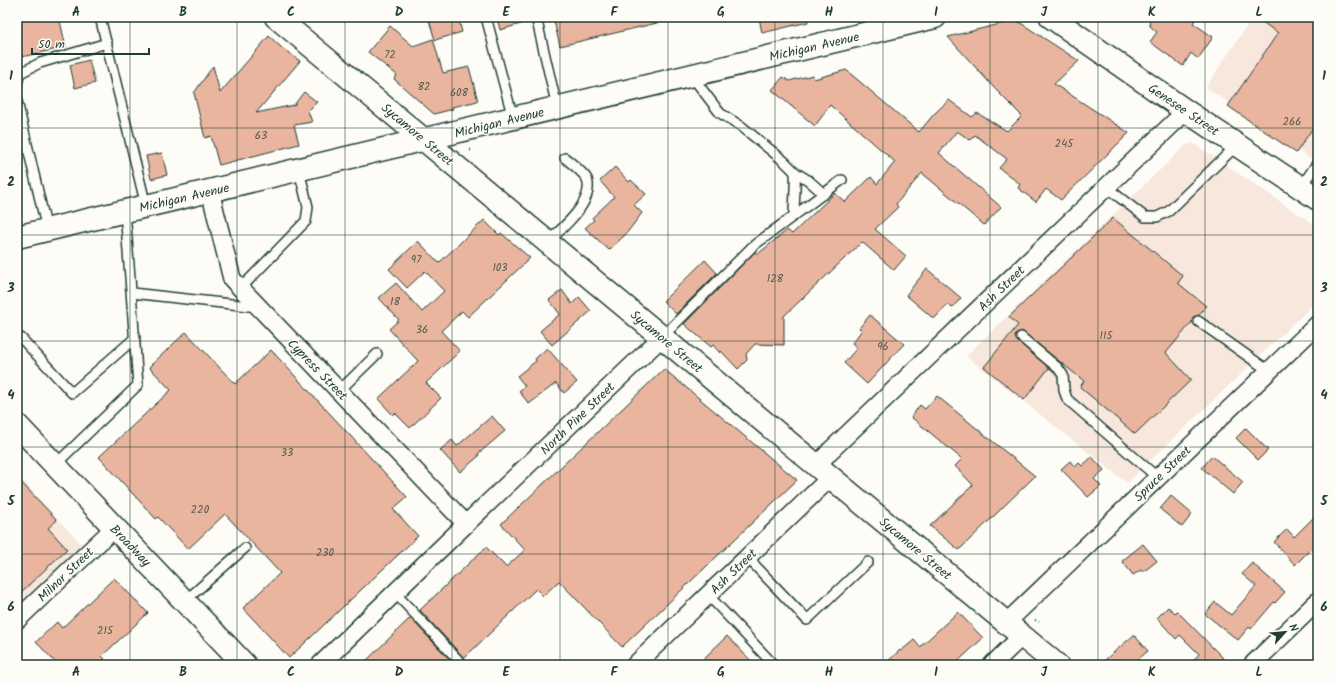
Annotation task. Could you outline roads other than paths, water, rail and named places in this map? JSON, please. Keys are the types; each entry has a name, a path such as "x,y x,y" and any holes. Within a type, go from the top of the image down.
{"street":[{"name":"Michigan Avenue","path":"17,237 935,17"},
{"name":"Genesee Street","path":"1051,17 1309,193"},
{"name":"Sycamore Street","path":"286,20 425,139 824,472 1021,626 1057,665"},
{"name":"Ash Street","path":"634,665 747,557 824,472 842,440 1186,110"},
{"name":"Cypress Street","path":"210,191 232,280 466,524"},
{"name":"Spruce Street","path":"992,665 1021,626 1158,478 1318,324"},
{"name":"North Pine Street","path":"320,665 662,337"},
{"name":"Broadway","path":"17,425 244,665"},
{"name":"Milnor Street","path":"17,620 114,528"},
{"path":"1252,665 1318,602"}],"lane":[{"path":"55,465 138,385 132,293 136,209 100,17"},
{"path":"486,17 513,118"},
{"path":"536,17 557,108"},
{"path":"17,84 20,73 40,63 106,43"},
{"path":"692,76 720,113 741,126 784,161 795,172 816,186 824,194"},
{"path":"17,101 47,230"},
{"path":"1106,187 1145,217 1158,217 1169,211 1237,145"},
{"path":"548,242 583,206 588,192 587,179 565,158"},
{"path":"1309,193 1318,162"},
{"path":"240,288 306,222 308,207 299,170"},
{"path":"794,216 796,184 795,172"},
{"name":"North Pine Street","path":"662,337 753,246 842,180"},
{"path":"132,293 259,307"},
{"path":"1198,321 1269,371"},
{"path":"1021,337 1058,368 1063,375 1064,390 1068,399 1158,478"},
{"path":"21,338 72,393 135,338"},
{"path":"339,391 378,354"},
{"path":"185,602 245,548"},
{"path":"747,557 808,620 868,562"},
{"path":"395,592 463,665"},
{"path":"708,595 774,665"}]}
